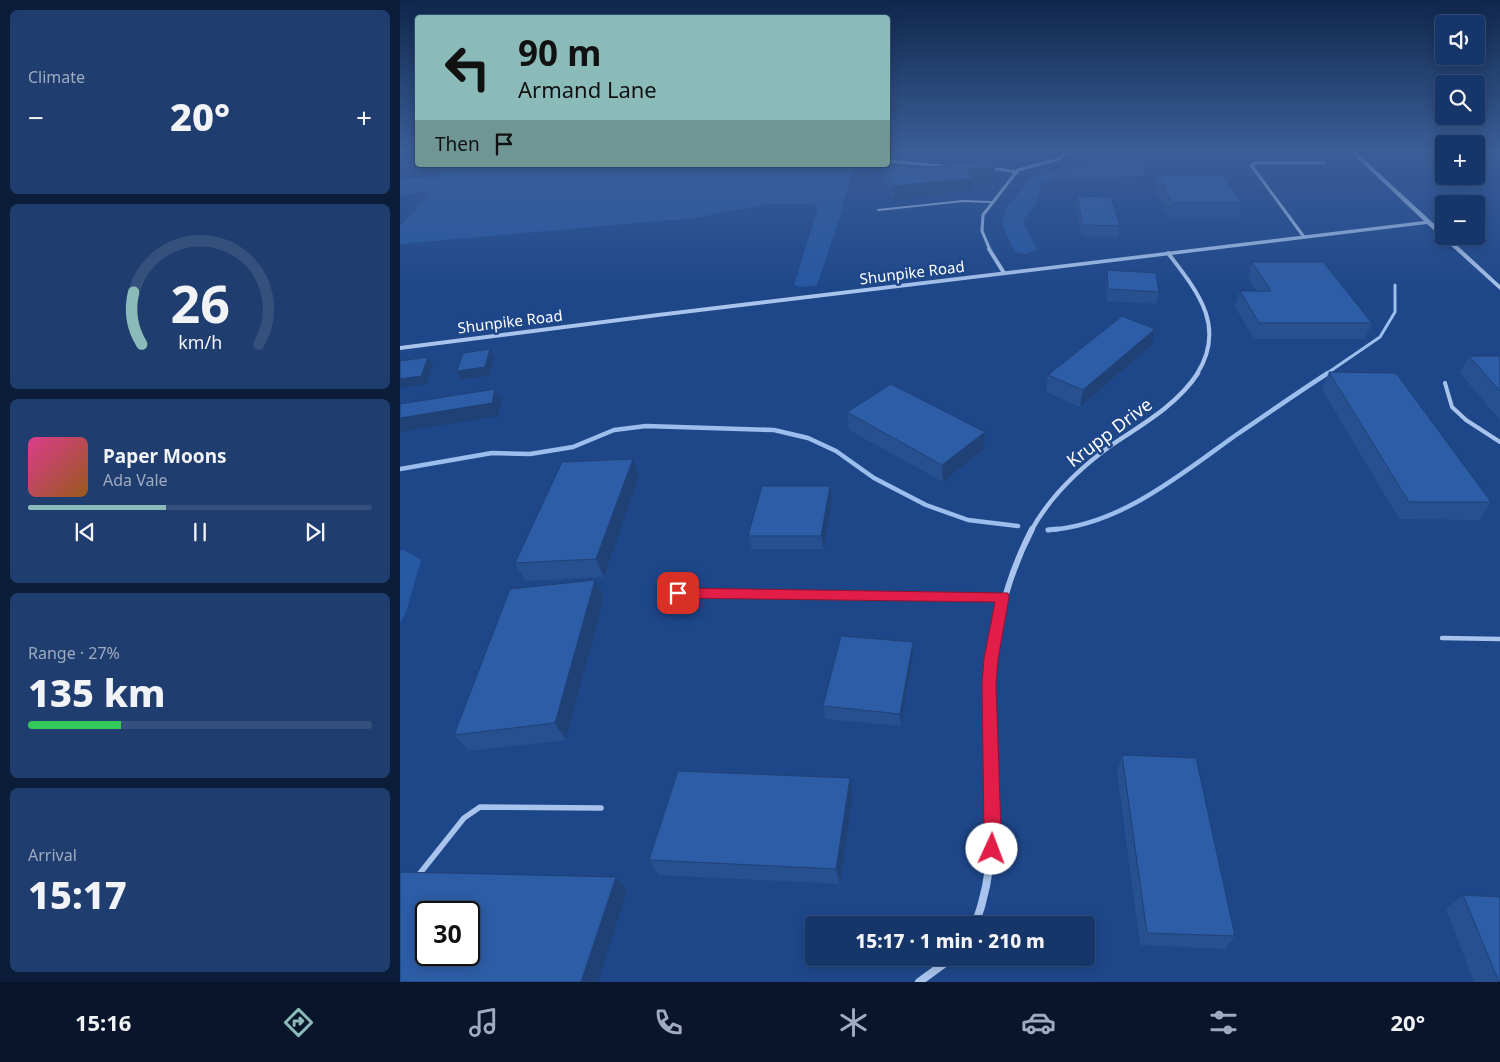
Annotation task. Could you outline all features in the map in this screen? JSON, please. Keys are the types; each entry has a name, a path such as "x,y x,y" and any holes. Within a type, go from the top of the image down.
{"street":[{"path":"994,198 982,215 981,230 1004,273"},
{"path":"1275,198 1304,237"},
{"path":"1402,198 1500,288"},
{"name":"Shunpike Road","path":"400,348 1428,222"},
{"name":"Krupp Drive","path":"979,916 990,867 993,831 989,684 991,659 1003,597 1027,538 1038,519 1065,487 1095,457 1170,405 1189,385 1202,365 1210,336 1207,314 1195,288 1168,253"},
{"path":"678,593 1003,597"},
{"path":"919,982 941,966"}],"lane":[{"path":"878,210 963,201 991,202"},
{"path":"1445,383 1452,407 1466,420 1500,442"},
{"path":"1442,638 1500,639"},
{"path":"414,881 464,818 480,807 601,808"}],"shaded area":[{"path":"426,198 845,198 817,285 803,287 794,285 818,208 811,204 768,204 695,218 400,244 400,226"},
{"path":"1015,198 1038,198 1023,221 1037,250 1026,254 1015,252 1002,224 1005,210"},
{"path":"404,550 421,560 406,612 400,623 400,551"}],"building":[{"path":"1077,198 1111,198 1120,226 1083,225"},
{"path":"1169,198 1238,198 1242,203 1172,203"},
{"path":"1252,262 1323,262 1372,323 1259,323 1240,291 1271,291"},
{"path":"1107,270 1156,273 1159,292 1108,289"},
{"path":"1122,316 1155,329 1083,390 1048,375"},
{"path":"490,349 485,367 457,371 463,353"},
{"path":"1469,356 1500,356 1500,391"},
{"path":"428,357 421,376 400,379 400,361"},
{"path":"1329,372 1396,373 1491,502 1409,502"},
{"path":"891,384 985,432 942,465 847,412"},
{"path":"495,389 492,403 400,418 400,404"},
{"path":"633,459 596,559 515,563 562,462"},
{"path":"762,486 830,486 821,536 748,536"},
{"path":"595,580 555,723 454,735 510,589"},
{"path":"841,636 913,642 900,714 823,706"},
{"path":"1122,755 1196,758 1235,936 1147,933"},
{"path":"678,771 850,778 836,869 649,860"},
{"path":"400,872 616,877 581,982 400,982"},
{"path":"1463,895 1500,897 1500,982 1499,982"}],"waterway":[{"path":"1326,374 1380,337 1395,312 1395,285"},
{"path":"1057,529 1048,530 1074,526 1099,519 1124,509 1148,496 1328,373"},
{"path":"400,469 492,453 530,454 573,447 614,430 646,426 774,430 808,438 836,451 874,478 926,505 968,520 1018,526"}],"route":[{"path":"678,593 1003,597 995,634 989,684 992,849"}]}
